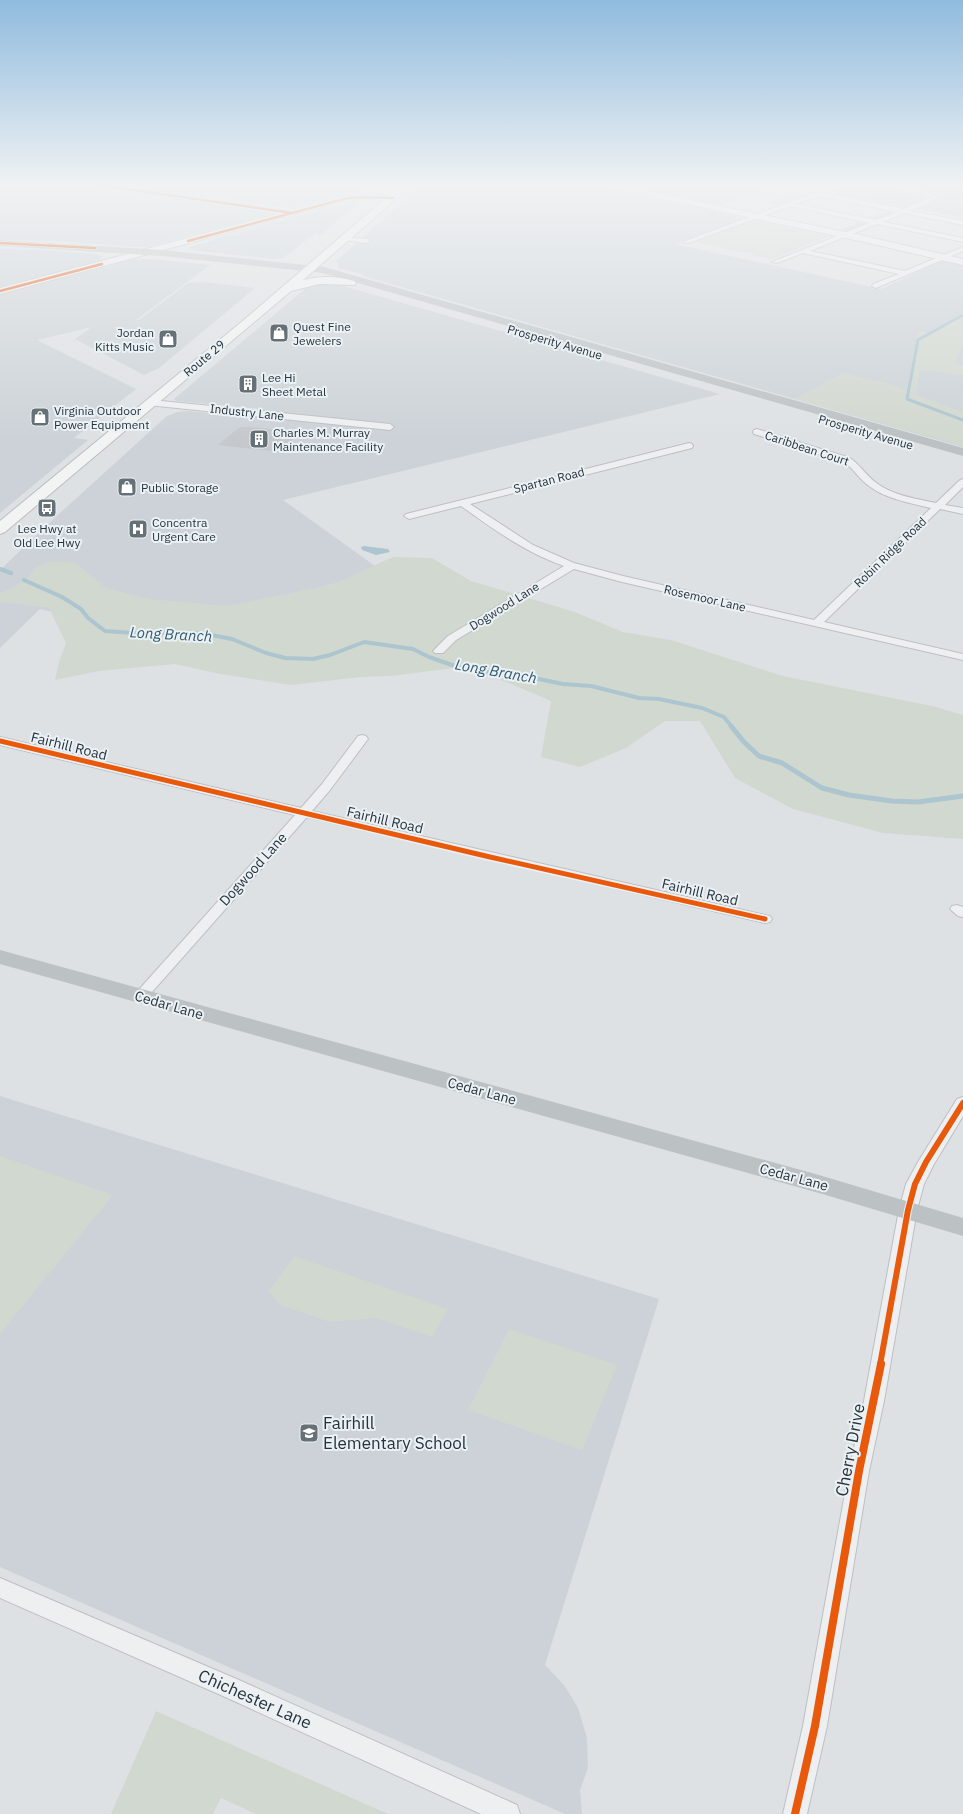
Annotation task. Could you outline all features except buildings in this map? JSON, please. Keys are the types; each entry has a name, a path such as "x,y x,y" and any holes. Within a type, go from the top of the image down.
{"main road":[{"name":"Prosperity Avenue","path":"304,270 334,272 963,452"},
{"name":"Prosperity Avenue","path":"308,270 963,460"},
{"name":"Route 29","path":"0,529 308,270"},
{"path":"280,294 301,284 315,280 335,280 350,283"},
{"name":"Cedar Lane","path":"0,957 819,1184 963,1227"}],"street":[{"path":"0,290 80,270"},
{"path":"889,270 905,273"},
{"path":"876,286 913,270"},
{"name":"Industry Lane","path":"151,403 390,427"},
{"name":"Caribbean Court","path":"757,432 855,464 872,484 897,496 963,511"},
{"name":"Spartan Road","path":"409,516 689,446"},
{"name":"Robin Ridge Road","path":"817,623 940,506 963,482"},
{"name":"Rosemoor Lane","path":"462,502 517,540 572,566 963,657"},
{"name":"Dogwood Lane","path":"439,651 459,634 572,566"},
{"name":"Dogwood Lane","path":"140,997 303,813 362,739"},
{"name":"Fairhill Road","path":"0,741 303,813 765,919"},
{"name":"Cherry Drive","path":"795,1814 815,1726 858,1479 896,1283 908,1210 915,1184 926,1162 963,1103"},
{"name":"Chichester Lane","path":"0,1588 230,1688 508,1814"}],"shaded area":[{"path":"0,270 65,270 0,287"},
{"path":"95,270 204,270 136,320 139,320 188,283 203,282 255,288 159,368 144,375 75,339 92,327 37,340 136,389 74,438 88,440 0,513 0,295"},
{"path":"345,270 792,270 881,289 923,270 963,270 963,322 928,335 963,333 963,447 363,276 365,275"},
{"path":"318,283 336,284 720,394 283,500 382,571 146,633 40,609 0,648 0,570 49,523 167,416 177,412 187,411 254,417 262,409 176,401 174,399 307,287"},
{"path":"963,316 963,344 955,362 963,366 963,375 919,370 917,395 963,412 963,446 795,399 843,373 889,384 906,390 919,331 930,334"},
{"path":"393,557 432,558 471,581 572,611 623,632 671,640 783,676 932,706 963,715 963,839 883,833 793,809 735,778 700,721 665,721 626,748 580,767 541,757 551,701 509,683 462,667 391,676 361,677 291,685 220,674 175,664 99,671 55,680 59,662 66,643 49,608 0,602 0,593 13,588 28,577 37,567 51,561 76,563 106,588 149,599 227,606 331,585"},
{"name":"Fairhill Elementary School","path":"0,1096 659,1299 545,1665 564,1685 578,1708 587,1738 588,1768 580,1790 582,1814 565,1814 0,1567"},
{"path":"0,1156 113,1195 0,1334"},
{"path":"294,1256 448,1309 432,1337 376,1318 330,1322 280,1305 269,1291"},
{"path":"509,1329 617,1365 582,1450 468,1410"},
{"path":"156,1711 388,1814 256,1814 221,1798 213,1814 111,1814"}],"water":[{"path":"364,546 388,549 390,552 376,555 362,550 361,547"}],"waterway":[{"path":"943,326 963,315"},
{"path":"945,325 918,340 907,399 963,420"},
{"name":"Long Branch","path":"0,569 11,573"},
{"name":"Long Branch","path":"24,580 62,597 81,609 88,618 105,631 147,634 175,632 206,634 232,639 266,653 285,658 313,659 330,655 364,642 413,649 429,657 452,665 485,672 520,675 563,684 591,686 639,698 659,699 702,708 724,717 732,727"},
{"name":"Long Branch","path":"731,726 744,742 759,756 782,763 822,788 849,795 892,801 918,802 963,796"}],"cycle path":[{"path":"0,291 81,270"},
{"path":"0,741 490,857 765,919"},
{"path":"795,1814 815,1726 859,1471 874,1401 908,1210 915,1184 926,1162 963,1103"}],"place":[{"name":"Quest Fine Jewelers","path":"279,333"},
{"name":"Jordan Kitts Music","path":"168,339"},
{"name":"Lee Hi Sheet Metal","path":"248,384"},
{"name":"Virginia Outdoor Power Equipment","path":"40,417"},
{"name":"Charles M. Murray Maintenance Facility","path":"259,439"},
{"name":"Public Storage","path":"127,487"},
{"name":"Lee Hwy at Old Lee Hwy","path":"47,508"},
{"name":"Concentra Urgent Care","path":"138,529"},
{"name":"Fairhill Elementary School","path":"309,1433"}]}
